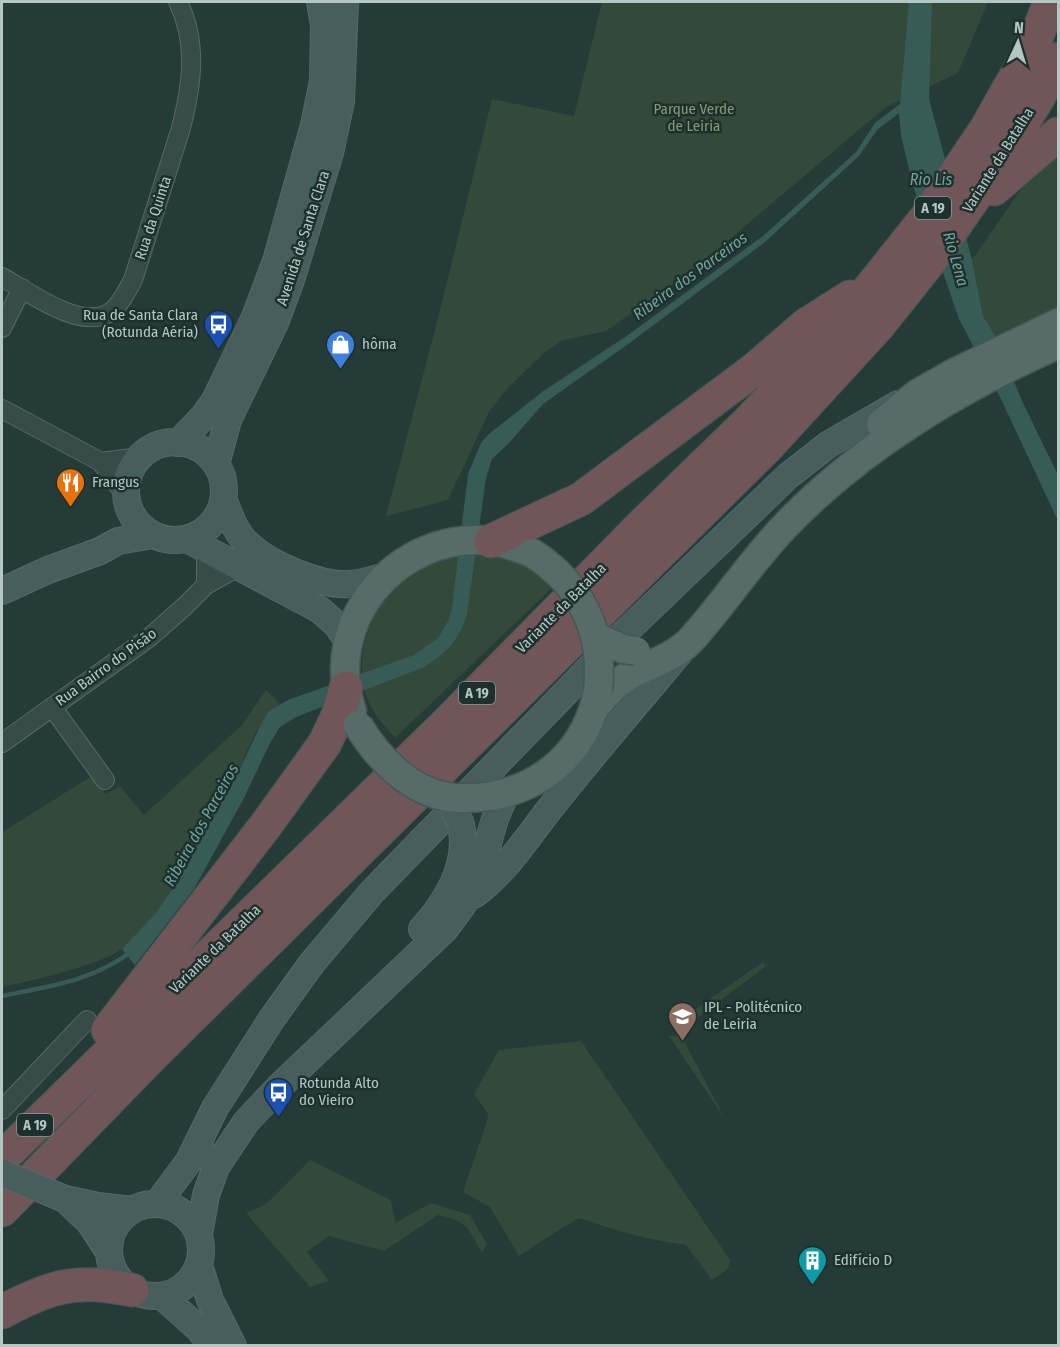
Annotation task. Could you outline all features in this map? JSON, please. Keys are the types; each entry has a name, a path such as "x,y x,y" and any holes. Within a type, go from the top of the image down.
{"highway":[{"name":"Variante da Batalha","path":"2,1158 448,722 640,526 748,422 837,329 926,218 986,129 1032,46 1050,2"},
{"name":"Variante da Batalha","path":"2,1210 149,1059 752,462 878,326 1003,169 1059,59"},
{"path":"1003,169 1059,134"},
{"path":"491,541 581,499 755,369 806,325 875,282"},
{"path":"68,1092 96,1045 266,825 326,743 339,713 345,687"},
{"path":"2,1312 39,1294 76,1285 104,1284 147,1293"}],"main road":[{"name":"Avenida de Santa Clara","path":"178,443 203,417 215,400 255,316 276,261 314,125 323,81 324,25 320,2"},
{"name":"Avenida de Santa Clara","path":"216,464 228,420 275,323 291,280 330,153 341,101 345,2"},
{"path":"189,1161 215,1108 282,1005 345,922 611,646 788,476 852,429 917,394 959,382 1054,335"},
{"path":"147,1293 174,1292 185,1286 194,1276 201,1254 199,1234 206,1195 216,1167 246,1122 278,1088 445,929 467,901 507,864 553,804 762,552 807,503 883,440 959,382"},
{"path":"596,637 623,649 636,651 648,650 669,638 707,598 751,544 801,493 917,394"},
{"path":"118,541 128,503 127,480 134,465 140,457 155,447 178,443 195,446 207,453 222,475 225,488 224,501 219,514 211,526 200,534 196,545"},
{"path":"224,501 238,532 248,545 280,565 332,584 350,584 385,576"},
{"path":"128,503 143,529 153,535 196,545 320,610 337,626 348,642"},
{"path":"2,591 48,570 100,551 118,541 153,535"},
{"path":"491,541 505,543 532,553 549,565 572,590 588,614 599,651 596,700 587,727 561,762 534,782 499,794 448,797 417,785 390,765 368,742 358,725 345,687 345,656 360,609 385,576 407,560 429,550 458,543 491,541"},
{"path":"596,700 634,672 658,662 688,643"},
{"path":"467,901 482,867 498,808 499,794"},
{"path":"157,1204 189,1161 262,1081 398,953 428,923 441,905 457,876 464,850 461,824 448,797"},
{"path":"2,1173 65,1198 94,1214 132,1210 148,1204 170,1206 192,1222 199,1234"},
{"path":"109,1252 114,1228 132,1210"},
{"path":"94,1214 109,1252 112,1267 120,1280 147,1293 199,1329 211,1346"},
{"path":"199,1265 210,1300 233,1346"}],"street":[{"name":"Rua da Quinta","path":"2,277 70,314 85,318 101,317 113,310 133,280 182,128 191,79 189,34 178,2"},
{"path":"2,328 22,288"},
{"path":"2,410 101,462 128,503"},
{"path":"101,462 140,457"},
{"path":"196,545 206,585"},
{"name":"Rua Bairro do Pisão","path":"2,744 150,637 206,585 238,567"},
{"path":"52,707 105,780"},
{"path":"2,1110 87,1020"}],"green space":[{"name":"Parque Verde de Leiria","path":"602,2 988,2 958,73 886,107 692,271 606,331 563,340 544,353 505,391 489,412 448,500 386,516 492,99 574,116"},
{"path":"1058,149 1058,311 996,337 983,316 972,260 1031,175"},
{"path":"475,555 518,563 555,585 395,738 373,711 365,692 362,660 370,627 386,597 410,575 441,560"},
{"path":"266,690 280,704 259,728 215,815 154,916 134,938 113,954 65,972 2,987 2,832 92,776 106,794 120,786 144,815 242,725"},
{"path":"763,962 766,966 681,1030 671,1026"},
{"path":"681,1035 725,1119 669,1036"},
{"path":"581,1041 730,1260 728,1269 712,1280 686,1245 633,1234 580,1218 519,1256 490,1207 463,1192 488,1118 487,1112 474,1094 499,1050"},
{"path":"310,1160 391,1200 395,1223 431,1203 470,1215 487,1244 482,1253 466,1227 455,1220 438,1215 384,1251 329,1236 307,1252 329,1281 310,1287 246,1213 266,1204"}],"water":[{"path":"909,2 932,2 929,99 972,260 983,316 996,337 1022,401 1058,475 1058,521 1001,399 959,319 913,186 901,135 899,113 877,130 859,156 765,242 543,404 492,459 486,478 467,614 456,638 439,657 424,667 296,717 280,727 194,889 135,965 122,949 155,914 175,885 236,777 269,711 288,700 414,655 438,638 449,619 452,608 468,474 481,443 542,392 628,335 763,236 856,152 875,123 900,104"}],"waterway":[{"name":"Ribeira dos Parceiros","path":"2,996 69,982 100,970 131,952"}],"place":[{"name":"Rua de Santa Clara (Rotunda Aéria)","path":"219,350"},
{"name":"hôma","path":"341,370"},
{"name":"Frangus","path":"71,508"},
{"name":"IPL - Politécnico de Leiria","path":"683,1042"},
{"name":"Rotunda Alto do Vieiro","path":"278,1118"},
{"name":"Edifício D","path":"813,1286"}],"water label":[{"name":"Rio Lis","path":"931,179"},
{"name":"Rio Lena","path":"956,259"}]}
